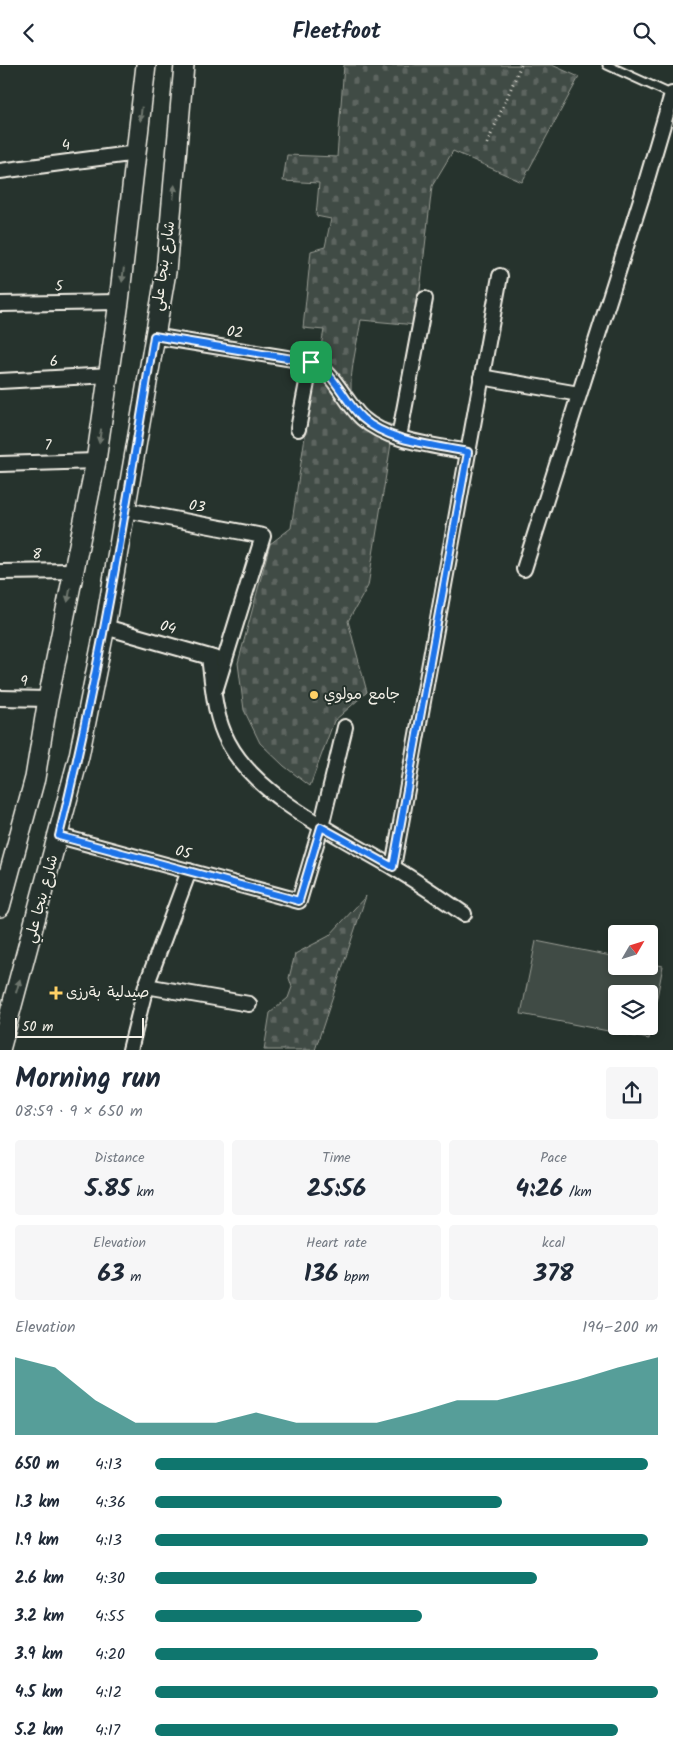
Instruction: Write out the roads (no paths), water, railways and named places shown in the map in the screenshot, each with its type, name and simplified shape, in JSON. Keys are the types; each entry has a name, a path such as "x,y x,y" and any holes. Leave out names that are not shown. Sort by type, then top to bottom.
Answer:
{"main road":[{"path":"0,907 7,860 35,778 48,699 96,461 110,375 146,65"},
{"name":"شارع بنجا علي","path":"0,1050 4,1021 59,836 79,756 105,627 166,272 184,65"}],"street":[{"path":"524,569 672,95"},
{"name":"4","path":"0,171 137,153"},
{"path":"393,867 500,276"},
{"path":"399,437 425,299"},
{"name":"5","path":"0,304 119,302"},
{"name":"02","path":"154,336 311,362"},
{"path":"298,429 311,362 321,366 351,406 364,419 379,429 399,437 468,452"},
{"name":"6","path":"0,381 110,375"},
{"path":"481,377 580,394"},
{"name":"7","path":"0,464 96,461"},
{"name":"03","path":"126,510 263,537 216,659"},
{"name":"8","path":"0,572 74,571"},
{"name":"04","path":"105,627 216,659"},
{"path":"216,659 214,693 221,729 237,755 275,794 321,827 393,867 464,913"},
{"name":"9","path":"0,698 48,699"},
{"path":"321,827 345,727"},
{"name":"05","path":"59,836 299,901 321,827"},
{"path":"130,1050 146,986 189,871"},
{"path":"146,986 249,1004"}],"lane":[{"path":"607,65 672,95"}],"place":[{"name":"جامع مولوي","path":"314,695"},
{"name":"صيدلية بةرزى","path":"56,993"}]}
